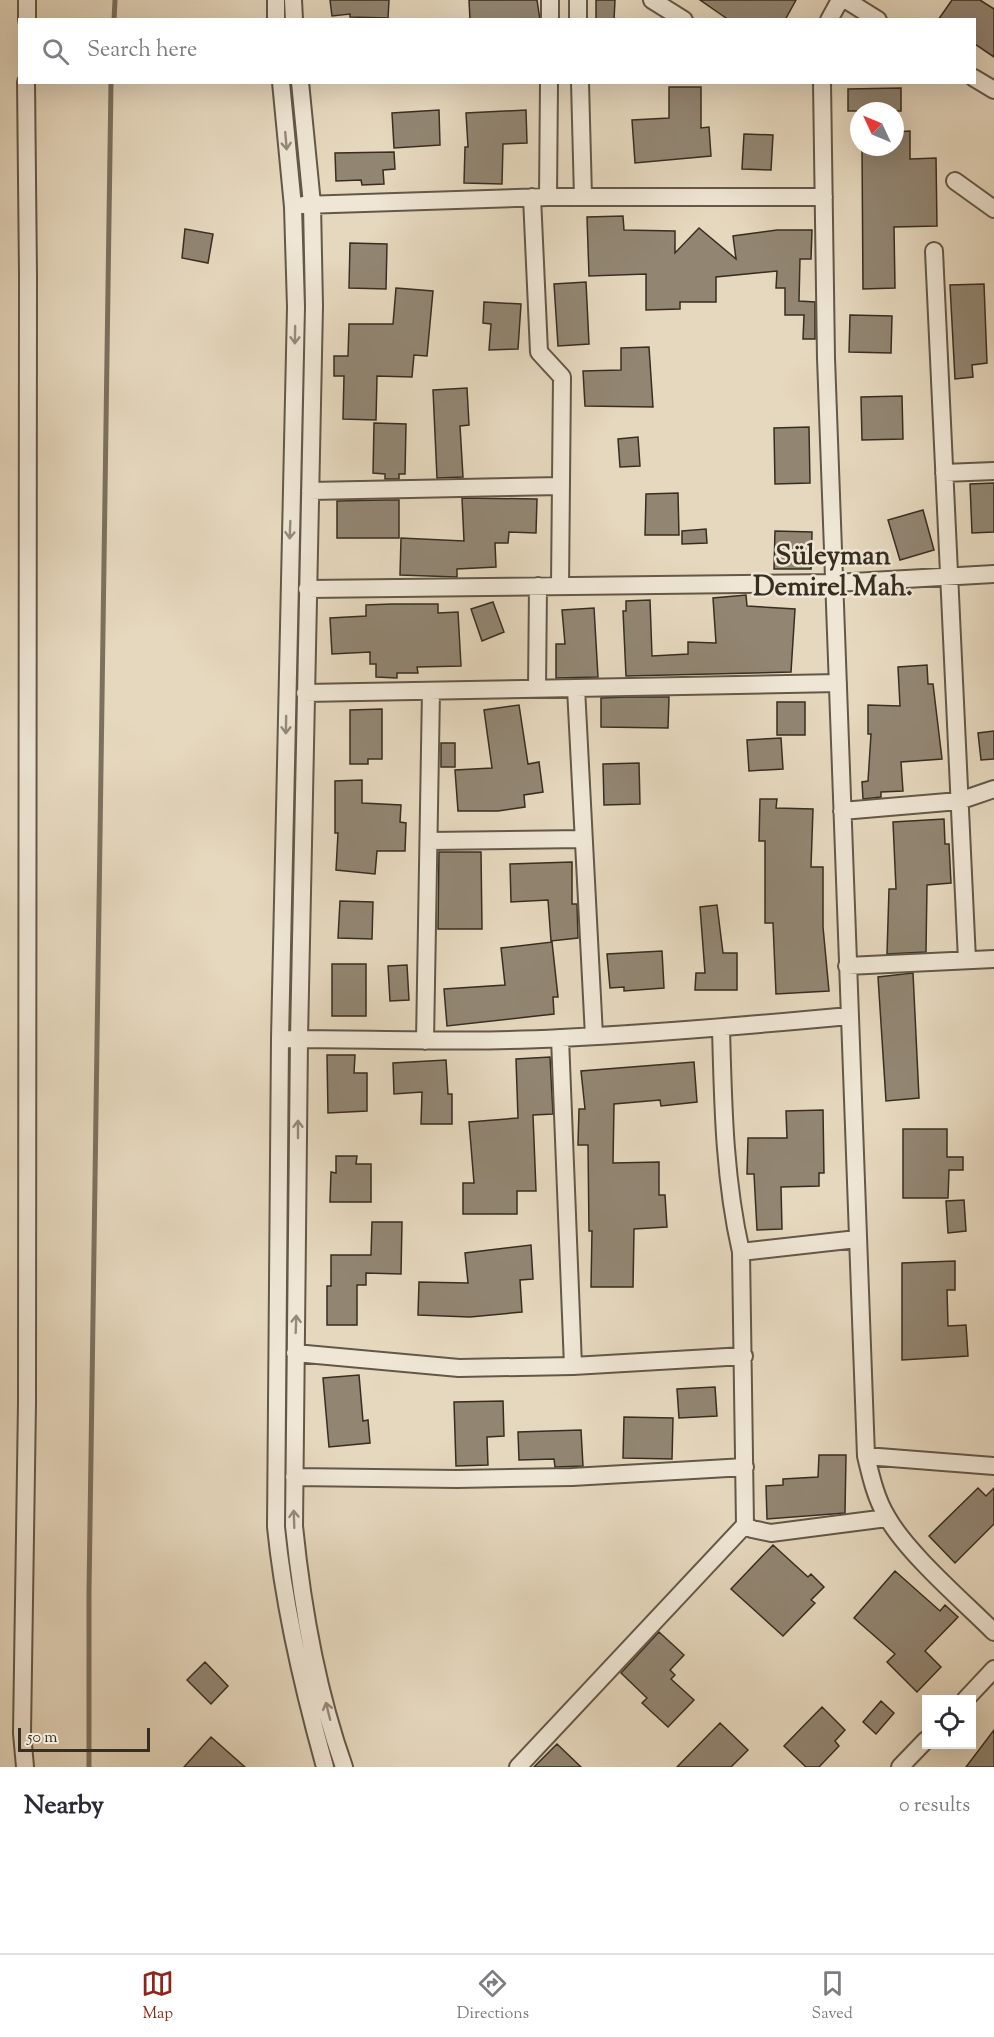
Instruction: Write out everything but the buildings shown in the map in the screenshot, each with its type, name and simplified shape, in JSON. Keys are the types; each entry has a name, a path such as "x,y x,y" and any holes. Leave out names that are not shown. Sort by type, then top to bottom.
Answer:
{"street":[{"path":"27,0 27,18"},
{"path":"276,0 276,18"},
{"path":"293,0 294,18"},
{"path":"550,0 550,18"},
{"path":"578,0 578,18"},
{"path":"652,0 681,18"},
{"path":"830,18 840,0"},
{"path":"846,0 875,18"},
{"path":"976,79 994,90"},
{"path":"25,1767 22,1733 27,1356 28,263 26,84"},
{"path":"281,84 293,207 296,307 280,1040 276,1527 281,1576 302,1680 325,1767"},
{"path":"300,84 312,204 314,306 298,1039 294,1477 299,1575 320,1678 344,1767"},
{"path":"549,84 540,197 539,351 562,377 560,586"},
{"path":"580,84 583,196"},
{"path":"822,84 826,358 836,583 847,966 866,1456 873,1486 887,1518 936,1575 994,1632"},
{"path":"955,181 994,209"},
{"path":"293,207 312,204 583,196 824,197"},
{"path":"934,252 967,960"},
{"path":"944,473 994,471"},
{"path":"309,491 561,486"},
{"path":"307,589 836,583 994,574"},
{"path":"537,689 538,586"},
{"path":"305,693 838,683"},
{"path":"576,688 594,1036"},
{"path":"425,1041 431,691"},
{"path":"842,811 959,801 994,789"},
{"path":"429,841 582,838"},
{"path":"847,966 994,959"},
{"path":"280,1040 425,1041 560,1038 721,1028 849,1016"},
{"path":"518,1767 745,1525 741,1252 728,1182 721,1028"},
{"path":"560,1038 573,1366"},
{"path":"741,1252 857,1239"},
{"path":"295,1353 459,1368 573,1366 744,1356"},
{"path":"866,1456 994,1466"},
{"path":"294,1477 457,1479 572,1477 744,1467"},
{"path":"745,1525 771,1533 887,1518"},
{"path":"970,1695 994,1669"},
{"path":"900,1767 922,1745"}],"waterway":[{"path":"114,18 115,0"},
{"path":"89,1767 89,1592 111,84"}],"district":[{"name":"Süleyman Demirel Mah.","path":"833,572"}]}
